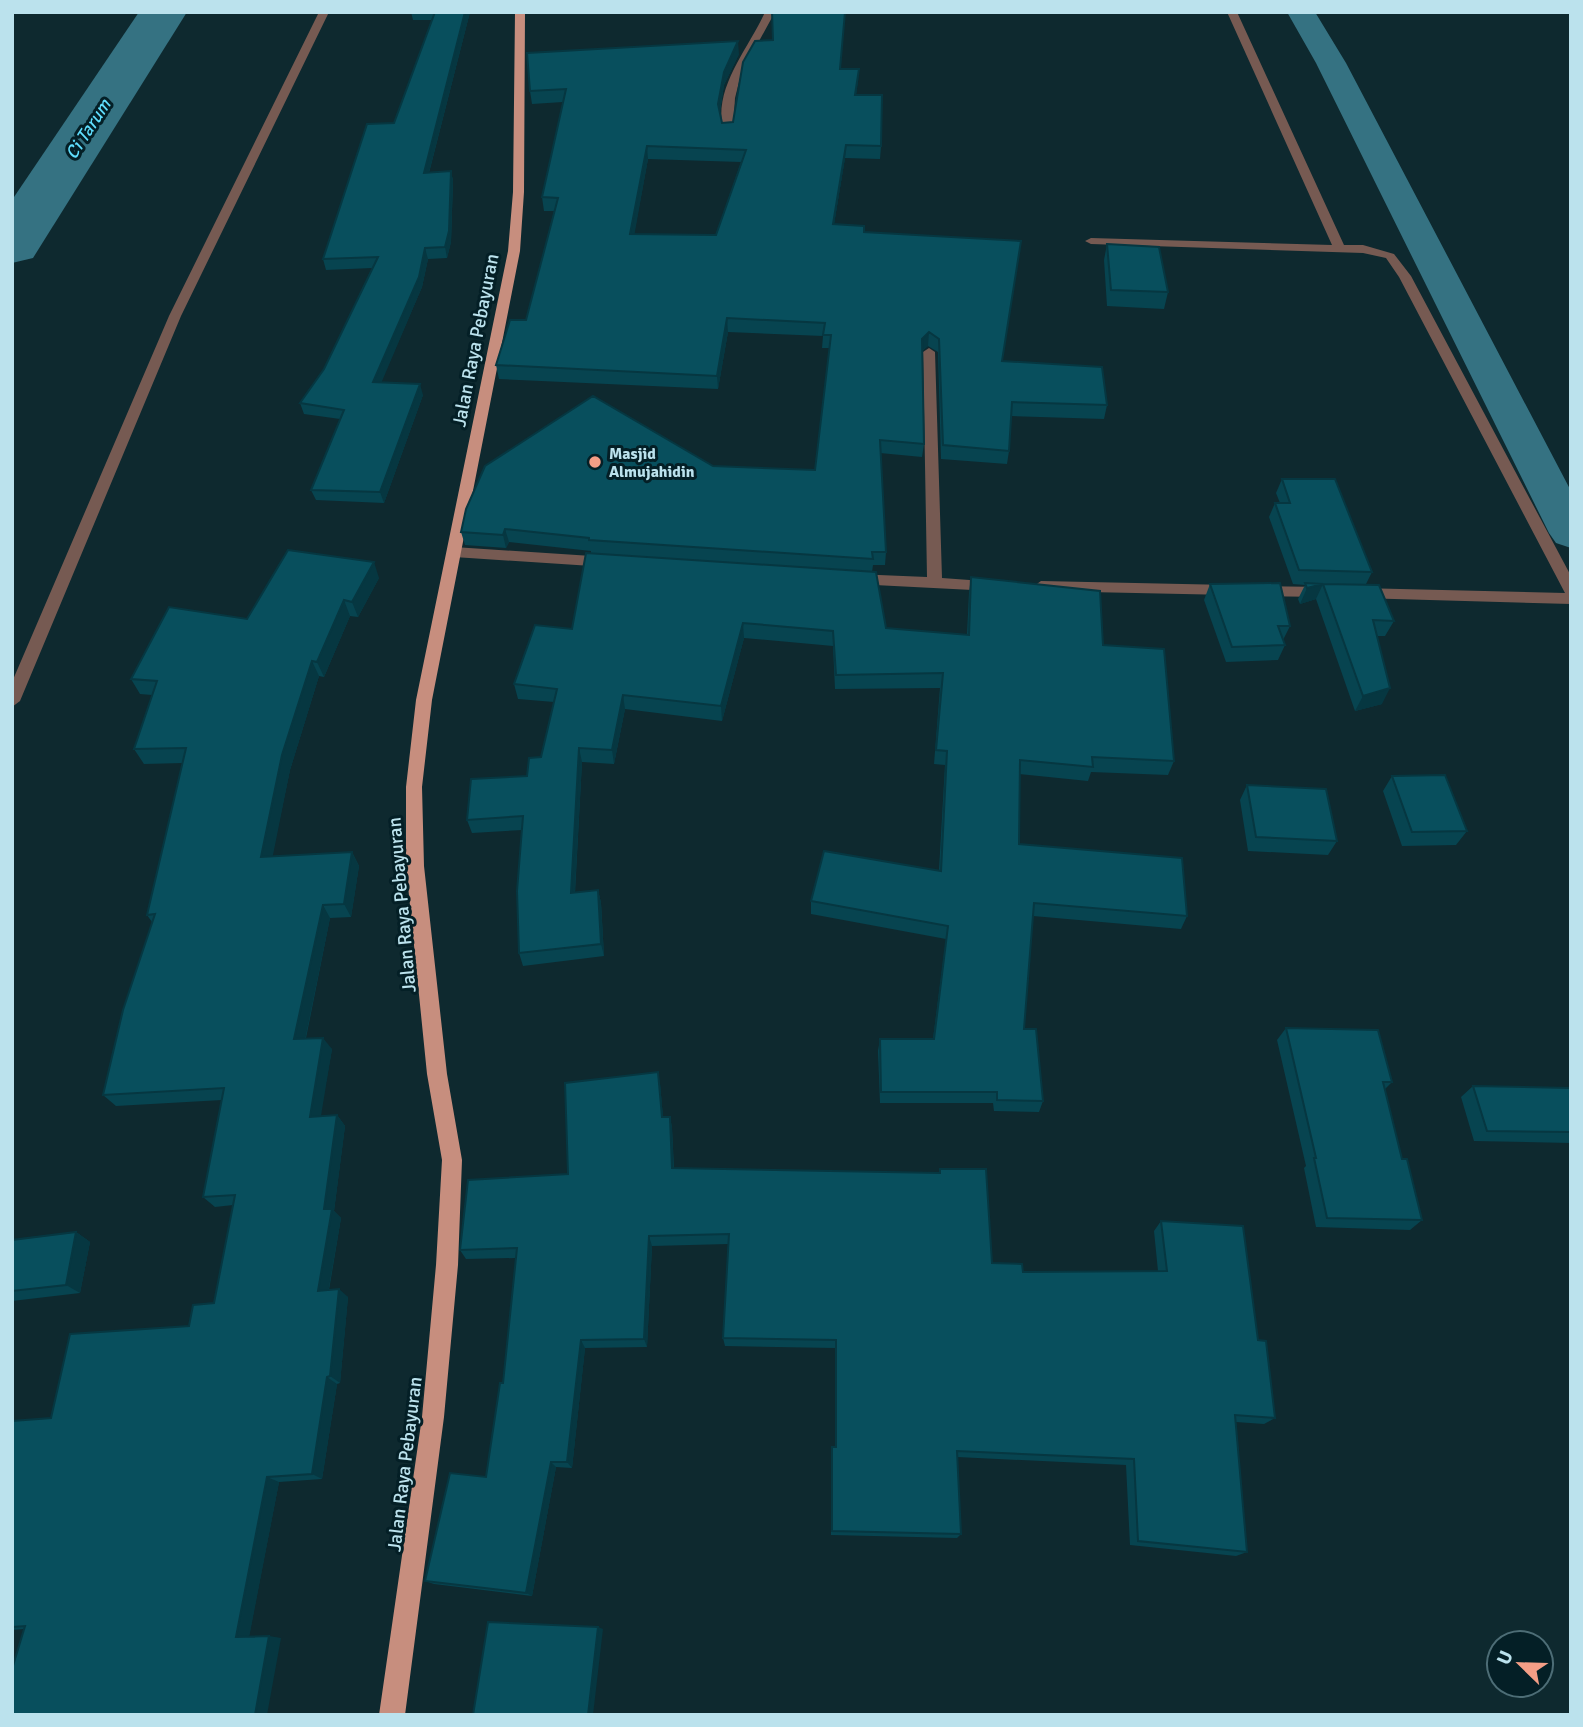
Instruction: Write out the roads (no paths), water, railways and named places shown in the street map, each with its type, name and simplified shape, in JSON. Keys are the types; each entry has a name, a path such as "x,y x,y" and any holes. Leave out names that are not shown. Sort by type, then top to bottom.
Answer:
{"main road":[{"name":"Jalan Raya Pebayuran","path":"392,1715 433,1417 447,1265 452,1160 437,1074 416,880 414,787 424,700 514,251 521,200 518,119 520,12"}],"street":[{"path":"12,701 175,316 324,12"},
{"path":"728,132 730,97 738,67 763,30 770,12"},
{"path":"1232,12 1340,250"},
{"path":"1091,241 1363,249 1390,256 1405,276 1571,591"},
{"path":"929,352 935,584"},
{"path":"454,552 619,563"},
{"path":"839,578 935,584 1571,599"}],"waterway":[{"name":"Ci Tarum","path":"12,245 163,12"},
{"path":"1301,12 1331,63 1571,533"}],"place":[{"name":"Masjid Almujahidin","path":"595,462"}]}
